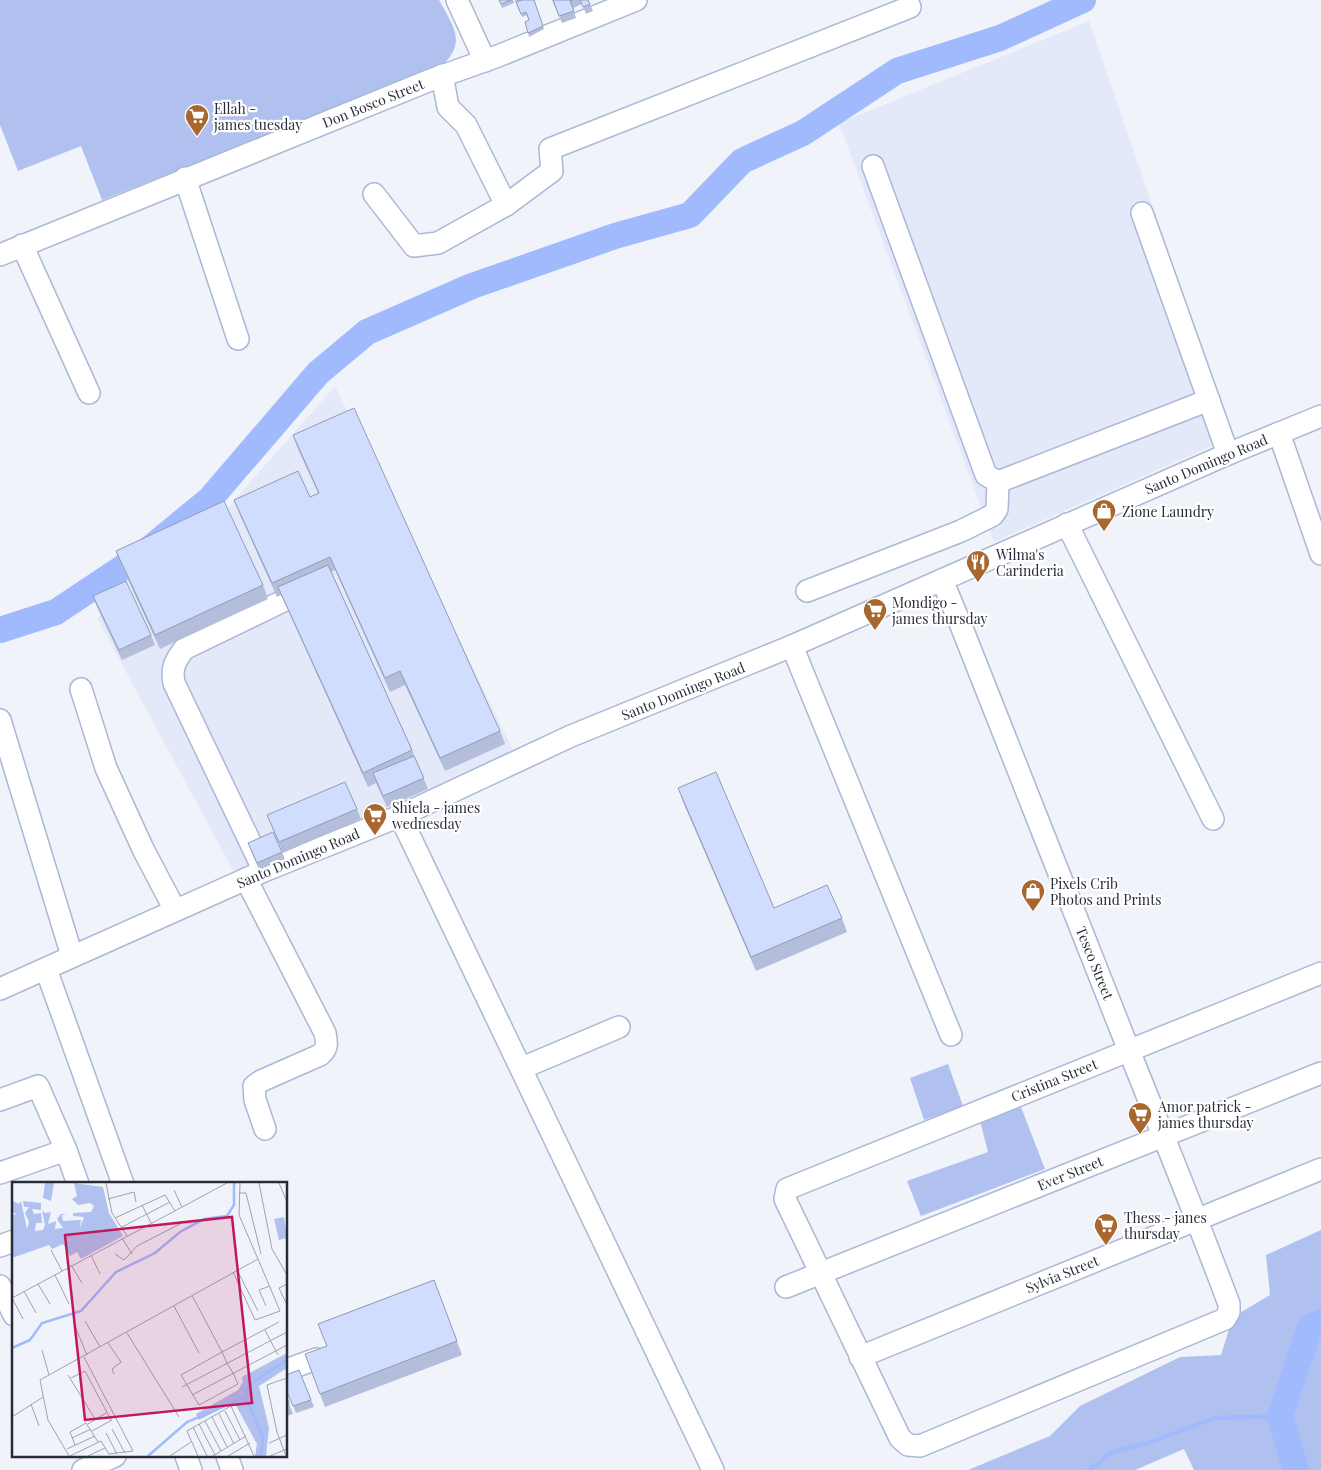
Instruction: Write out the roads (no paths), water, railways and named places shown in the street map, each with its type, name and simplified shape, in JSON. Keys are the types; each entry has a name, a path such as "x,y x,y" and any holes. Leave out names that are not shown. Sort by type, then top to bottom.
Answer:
{"street":[{"path":"456,0 485,61"},
{"name":"Don Bosco Street","path":"0,255 185,178 636,0"},
{"path":"374,194 414,246 438,243 506,205 552,171 550,149 910,7"},
{"path":"442,75 448,107 466,125 506,205"},
{"path":"873,166 986,475 998,482"},
{"path":"185,178 238,339"},
{"path":"1142,213 1228,454"},
{"path":"22,245 89,394"},
{"path":"998,482 1209,400"},
{"name":"Santo Domingo Road","path":"0,989 255,875 400,816 572,736 792,646 1228,454 1280,433 1320,422"},
{"path":"1280,433 1321,554"},
{"path":"807,591 962,531 993,515 997,509 998,482"},
{"path":"1067,524 1213,819"},
{"name":"Tesco Street","path":"860,1357 900,1438 908,1446 920,1446 1225,1319 1229,1312 1229,1304 1197,1218 942,580"},
{"path":"266,1129 255,1100 254,1086 261,1081 320,1056 326,1050 325,1033 255,875 174,683 172,671 175,660 184,649 283,601"},
{"path":"792,646 951,1035"},
{"path":"81,689 106,768 143,848 175,910"},
{"path":"0,720 72,956"},
{"path":"400,816 713,1470"},
{"path":"46,969 123,1182"},
{"name":"Cristina Street","path":"819,1274 785,1199 787,1189 1129,1049 1321,973"},
{"path":"522,1068 619,1027"},
{"name":"Ever Street","path":"786,1287 1321,1073"},
{"path":"0,1100 38,1086 66,1150 77,1182"},
{"path":"0,1173 66,1150"},
{"name":"Sylvia Street","path":"860,1357 1321,1169"},
{"path":"0,1246 12,1242"},
{"path":"819,1274 860,1357"},
{"path":"0,1286 12,1311"},
{"path":"288,1369 316,1359"},
{"path":"79,1458 83,1470 110,1458"},
{"path":"187,1458 192,1470"},
{"path":"228,1458 232,1470"}],"waterway":[{"path":"0,630 56,612 143,554 210,499 318,373 367,332 472,286 615,236 690,215 742,161 803,133 897,71 1000,38 1083,0"},
{"path":"1296,1470 1280,1416 1310,1327 1321,1322"},
{"path":"1089,1470 1113,1452 1151,1442 1215,1418 1280,1416"}],"place":[{"name":"Ellah - james tuesday","path":"197,137"},
{"name":"Zione Laundry","path":"1104,532"},
{"name":"Wilma's Carinderia","path":"978,583"},
{"name":"Mondigo - james thursday","path":"875,631"},
{"name":"Shiela - james wednesday","path":"375,836"},
{"name":"Pixels Crib Photos and Prints","path":"1033,912"},
{"name":"Amor patrick - james thursday","path":"1140,1135"},
{"name":"Thess - janes thursday","path":"1106,1246"}]}
